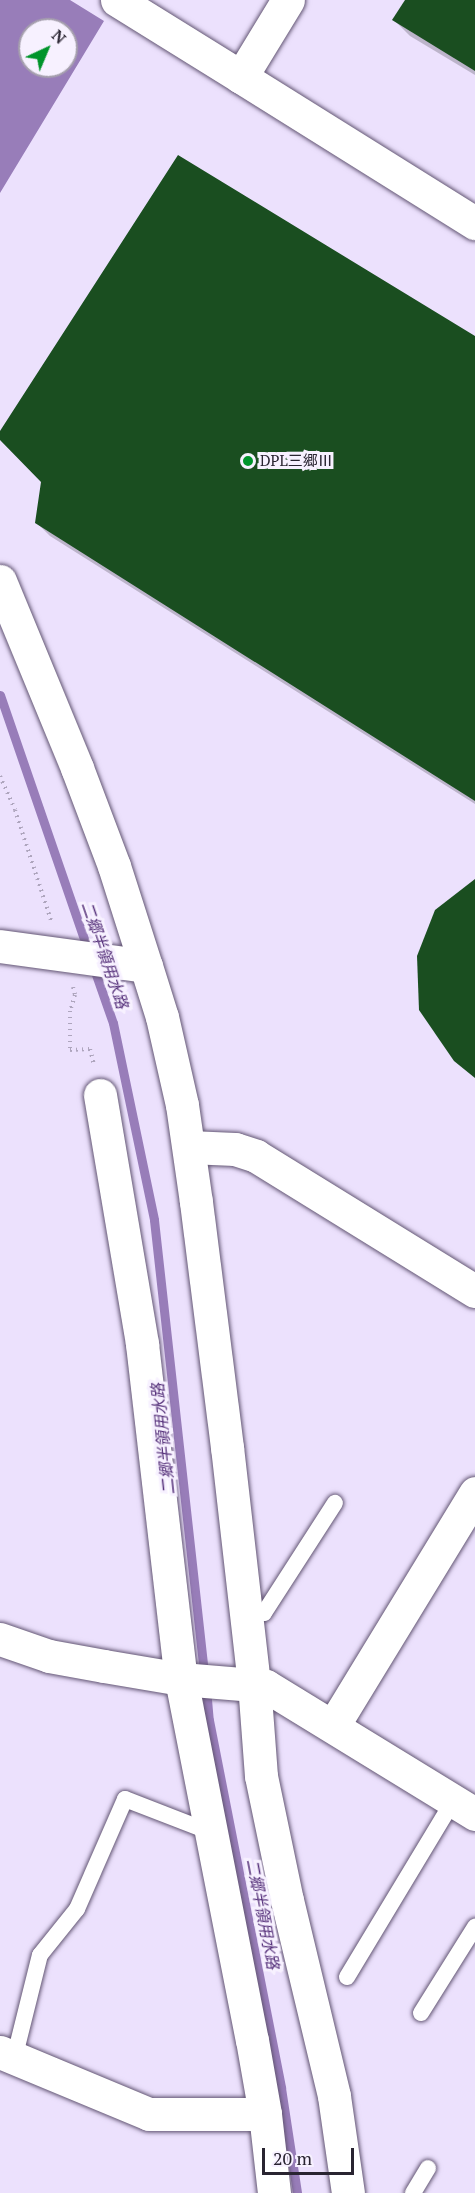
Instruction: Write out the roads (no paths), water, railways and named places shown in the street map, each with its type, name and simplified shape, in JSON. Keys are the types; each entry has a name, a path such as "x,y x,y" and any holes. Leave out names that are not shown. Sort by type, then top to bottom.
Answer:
{"street":[{"path":"117,0 475,223"},
{"path":"241,77 288,0"},
{"path":"0,581 77,768 114,866 162,1017 189,1146 254,1683 261,1776 287,1900 334,2096 348,2193"},
{"path":"0,946 146,966"},
{"path":"100,1095 142,1344 181,1679 265,2114 274,2193"},
{"path":"189,1146 235,1149 256,1156 475,1291"},
{"path":"333,1726 475,1493"},
{"path":"0,1639 49,1656 181,1679 254,1683 266,1686 464,1807"},
{"path":"7,2056 149,2114 265,2114"}],"lane":[{"path":"246,1615 264,1613 335,1503"},
{"path":"7,2056 40,1955 76,1909 125,1799 210,1832"},
{"path":"347,1977 464,1807"},
{"path":"421,2013 475,1927"},
{"path":"413,2193 428,2168"}],"waterway":[{"name":"二郷半領用水路","path":"0,695 88,950"},
{"name":"二郷半領用水路","path":"93,966 113,1023 154,1220 204,1674"},
{"name":"二郷半領用水路","path":"206,1688 209,1720 281,2088 297,2193"}],"place":[{"name":"DPL三郷Ⅲ","path":"248,461"}]}
